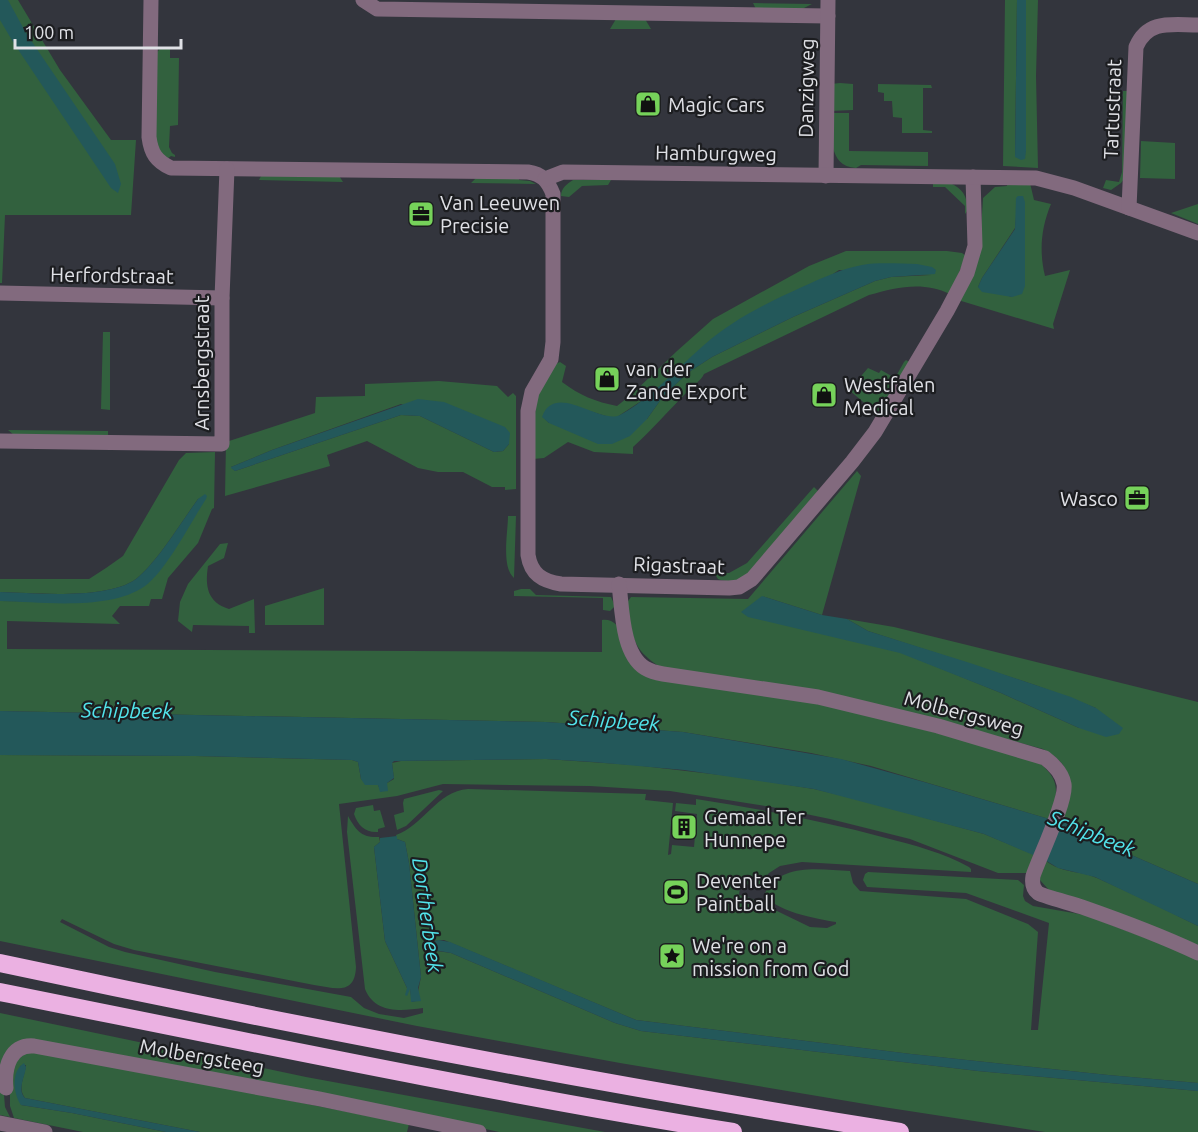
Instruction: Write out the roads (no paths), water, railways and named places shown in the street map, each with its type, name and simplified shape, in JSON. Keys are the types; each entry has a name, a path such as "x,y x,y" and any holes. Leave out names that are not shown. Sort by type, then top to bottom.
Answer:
{"highway":[{"path":"0,963 424,1049 900,1132"},
{"path":"0,992 385,1070 733,1132"}],"street":[{"name":"Hamburgweg","path":"151,0 149,123 151,148 155,158 161,164 171,168 528,172 545,179 563,172 1048,180 1198,233"},
{"path":"363,0 377,9 510,5 667,6 828,16"},
{"name":"Danzigweg","path":"826,176 828,0"},
{"name":"Tartustraat","path":"1129,208 1136,47 1145,32 1154,27 1198,25"},
{"name":"Arnsbergstraat","path":"0,441 222,444 222,298 226,169"},
{"name":"Rigastraat","path":"545,179 553,194 553,342 551,359 532,392 528,411 528,555 530,567 533,572 547,581 561,584 729,588 746,584 764,566 867,444 947,311 974,256 974,177"},
{"name":"Herfordstraat","path":"0,293 222,298"},
{"name":"Molbergsweg","path":"619,584 627,642 632,653 645,669 663,674 818,697 938,726 1035,753 1052,764 1064,781 1062,798 1055,820 1032,881 1039,894 1143,928 1198,953"},
{"name":"Molbergsteeg","path":"6,1088 7,1064 11,1056 21,1047 34,1046 320,1099 415,1126 479,1132"},
{"path":"7,1124 45,1132"}],"place":[{"name":"Magic Cars","path":"648,104"},
{"name":"Van Leeuwen Precisie","path":"421,214"},
{"name":"van der Zande Export","path":"607,379"},
{"name":"Westfalen Medical","path":"824,395"},
{"name":"Wasco","path":"1137,498"},
{"name":"Gemaal Ter Hunnepe","path":"684,827"},
{"name":"Deventer Paintball","path":"676,892"},
{"name":"We're on a mission from God","path":"672,956"}],"water label":[{"name":"Schipbeek","path":"127,710"},
{"name":"Schipbeek","path":"614,720"},
{"name":"Schipbeek","path":"1092,833"},
{"name":"Dortherbeek","path":"428,915"}]}
